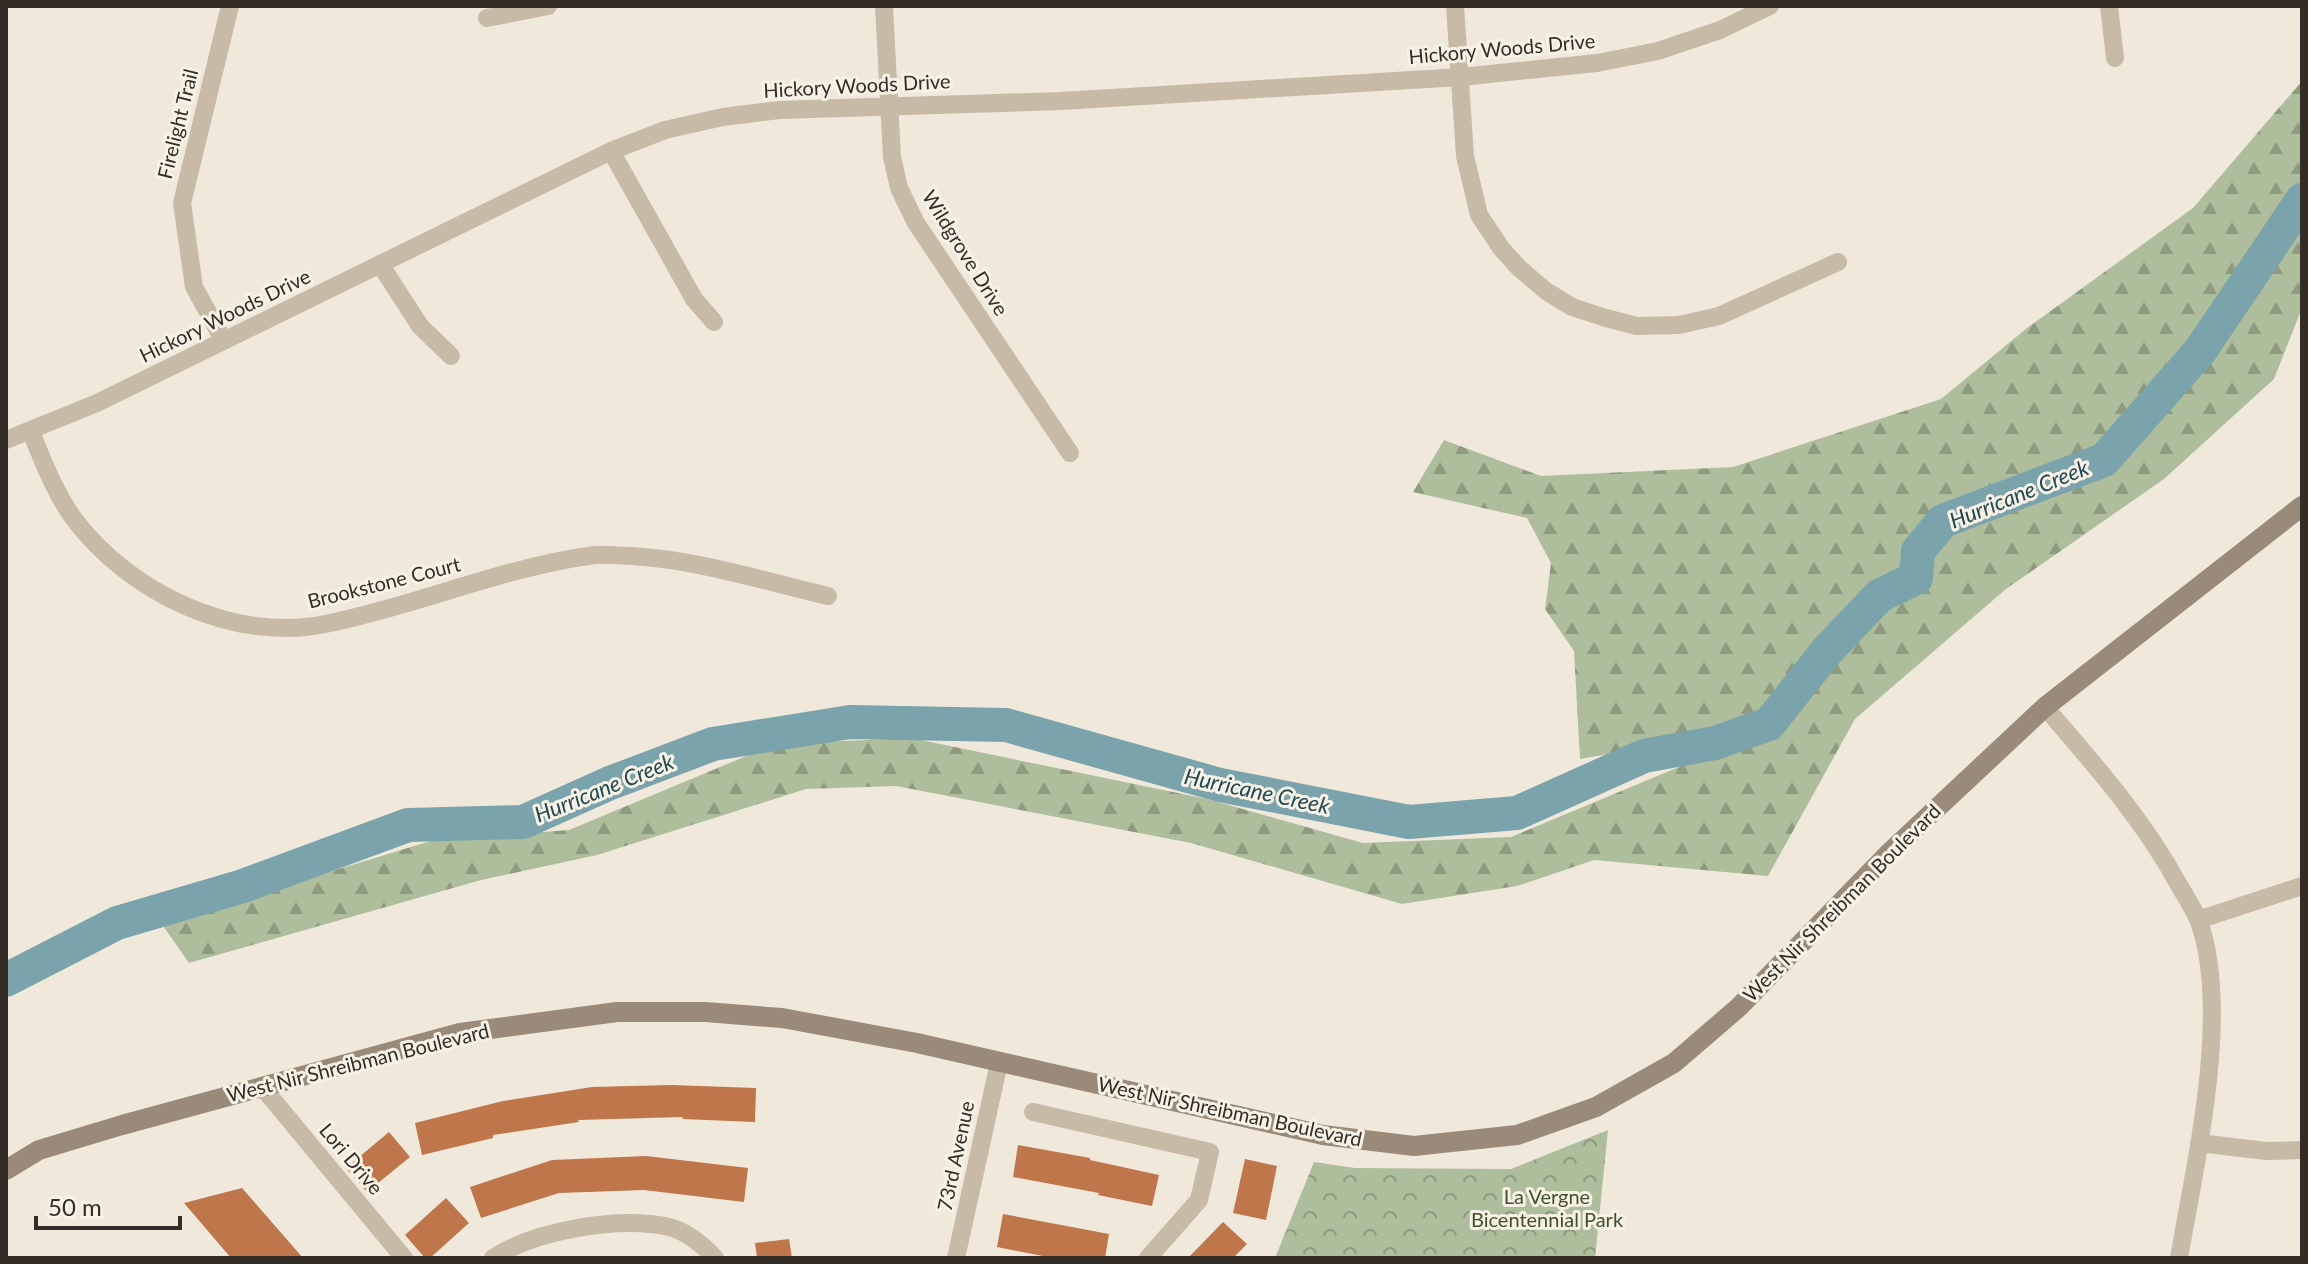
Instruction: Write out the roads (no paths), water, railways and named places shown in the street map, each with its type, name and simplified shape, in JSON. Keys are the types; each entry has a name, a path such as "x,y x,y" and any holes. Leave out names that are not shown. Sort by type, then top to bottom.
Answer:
{"main road":[{"name":"West Nir Shreibman Boulevard","path":"6,1170 39,1150 460,1033 617,1012 705,1012 782,1018 917,1043 1323,1135 1414,1146 1517,1135 1596,1107 1674,1063 1739,1007 1890,852 2045,707 2302,506"}],"street":[{"name":"Firelight Trail","path":"224,341 194,287 182,203 230,6"},
{"path":"487,18 548,6"},
{"name":"Wildgrove Drive","path":"884,6 892,157 899,188 916,223 1070,453"},
{"path":"1455,6 1465,156 1479,215 1501,248 1546,291 1572,307 1637,326 1679,325 1733,311 1838,262"},
{"name":"Hickory Woods Drive","path":"6,440 97,403 611,151 665,130 723,117 779,110 1061,101 1461,77 1597,63 1658,51 1720,30 1770,6"},
{"path":"2109,6 2115,58"},
{"path":"611,151 694,299 714,322"},
{"path":"380,264 420,326 451,356"},
{"name":"Brookstone Court","path":"31,432 49,474 73,517 99,547 138,581 196,610 236,621 278,628 322,625 540,565 599,555 664,558 828,596"},
{"path":"2045,707 2159,847 2198,920 2208,968 2212,1020 2199,1143 2179,1258"},
{"path":"2198,920 2302,886"},
{"name":"73rd Avenue","path":"956,1258 999,1063"},
{"name":"Lori Drive","path":"263,1088 404,1258"},
{"path":"1033,1112 1210,1152 1199,1200 1148,1258"},
{"path":"2199,1143 2266,1151 2302,1150"},
{"path":"493,1258 535,1239 559,1233 598,1226 639,1225 669,1227 688,1234 715,1258"}],"waterway":[{"name":"Hurricane Creek","path":"6,980 117,923 243,886 408,825 523,822 610,783 713,744 850,722 1006,725 1220,785 1409,822 1517,813 1644,756 1715,743 1769,724 1826,652 1879,596 1916,578 1918,551 1943,521 2104,460 2200,351 2302,200"}],"park label":[{"name":"La Vergne Bicentennial Park","path":"1547,1208"}]}
